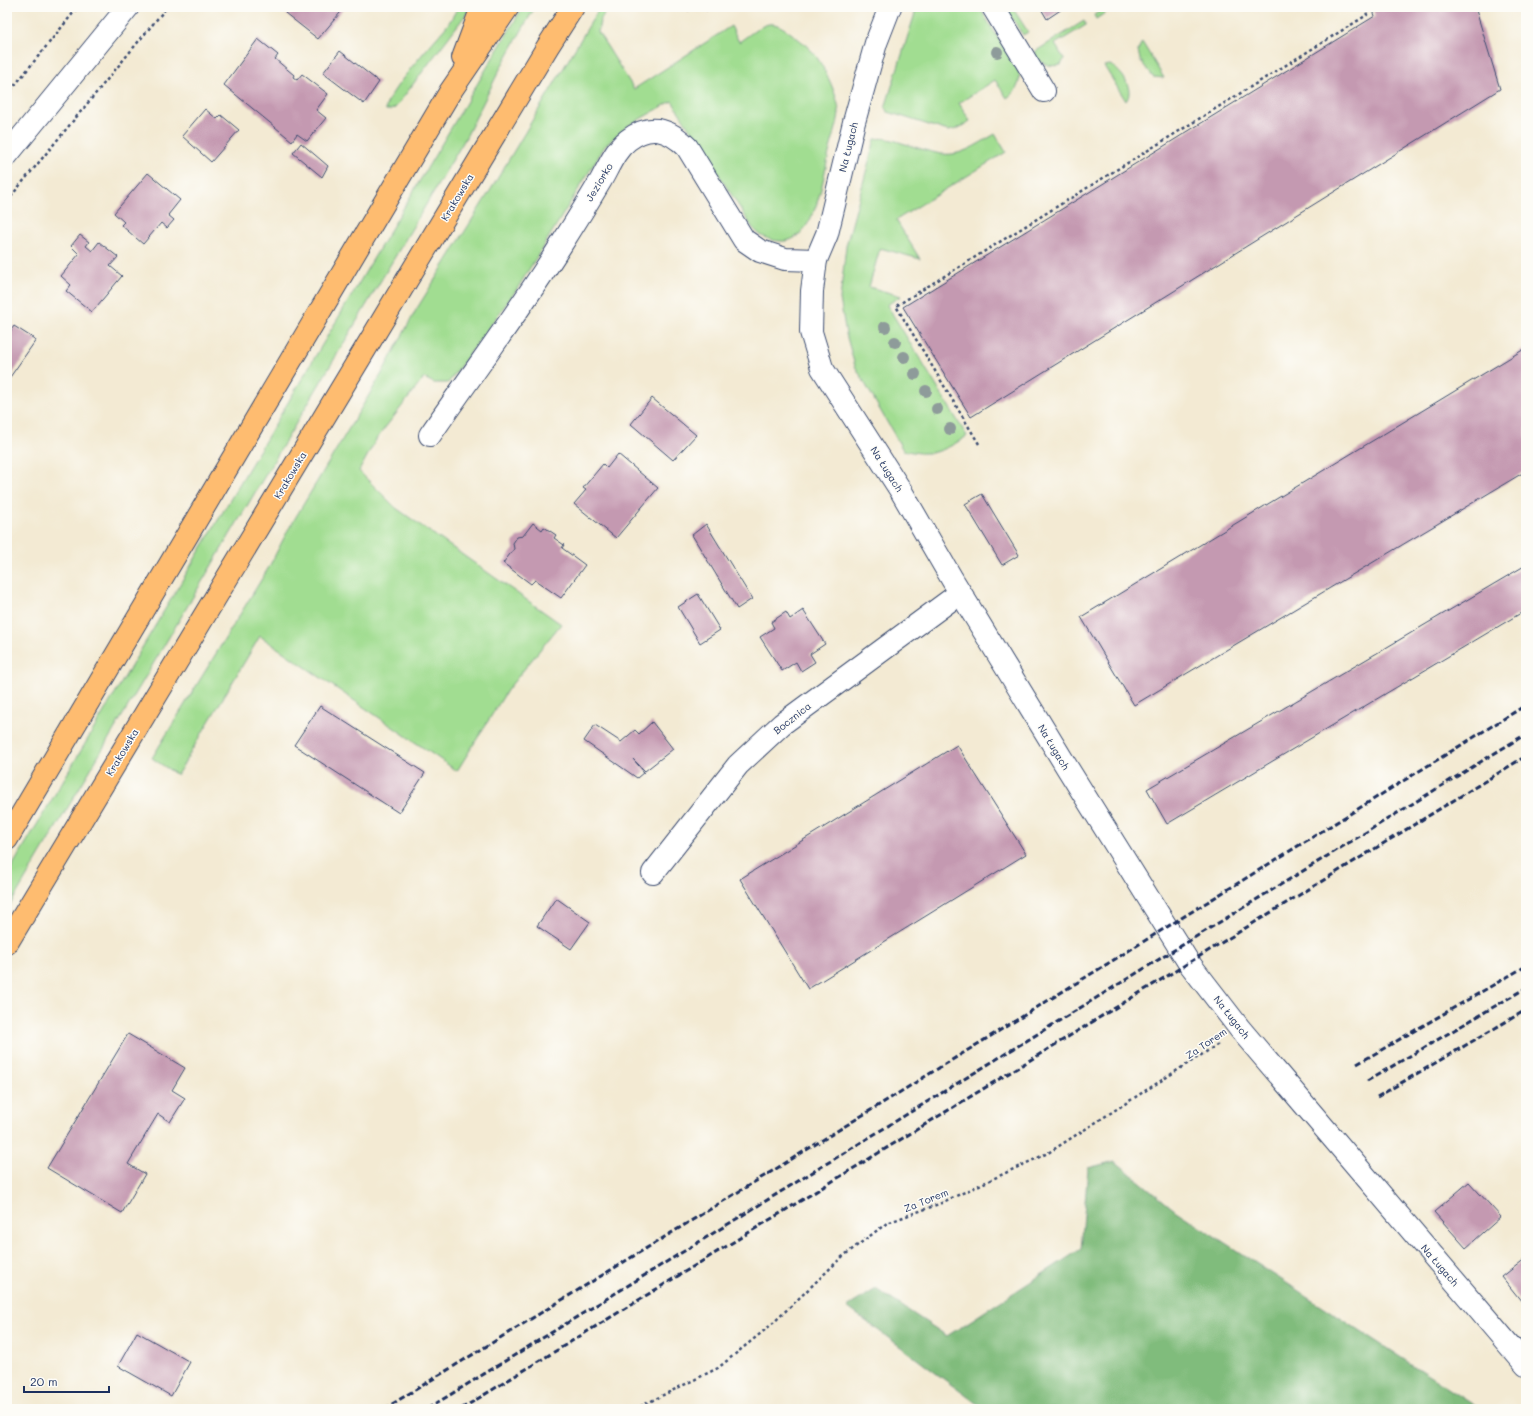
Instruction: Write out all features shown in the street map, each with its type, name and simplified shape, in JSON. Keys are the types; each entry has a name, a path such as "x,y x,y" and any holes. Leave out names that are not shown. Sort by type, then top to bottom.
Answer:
{"main road":[{"path":"450,92 482,7"},
{"path":"7,838 450,92 508,7"},
{"name":"Krakowska","path":"7,943 548,46 573,7"}],"street":[{"path":"7,155 128,7"},
{"name":"Na Ługach","path":"876,43 878,7"},
{"name":"Na Ługach","path":"890,7 876,43 850,138 827,234 816,260 812,290 811,332 822,368 901,491 960,593 1179,948 1240,1029 1526,1365"},
{"path":"993,7 1044,91"},
{"name":"Jeziorko","path":"430,434 526,301 618,150 629,140 642,133 654,130 665,130 677,136 687,147 744,240 760,251 785,259 816,260"},
{"name":"Bocznica","path":"653,873 738,765 782,724 960,593"}],"path":[{"path":"7,95 78,7"},
{"path":"7,201 167,7"},
{"path":"979,444 896,306 1367,15 1365,7"},
{"name":"Za Torem","path":"635,1409 718,1368 772,1325 842,1257 887,1223 939,1204 1048,1153 1199,1058 1240,1029"}],"green space":[{"path":"458,7 470,7 395,108 386,110 392,94 400,82 447,26"},
{"path":"523,7 535,7 502,65 465,139 7,910 7,875"},
{"path":"600,7 608,7 600,21 598,32 634,89 731,26 739,42 757,29 764,25 770,24 783,28 809,48 816,56 827,75 837,99 839,112 820,193 809,221 802,232 792,239 780,241 768,239 758,233 752,227 672,101 626,127 605,146 517,289 448,383 434,383 424,378 377,438 359,471 396,508 561,624 508,689 457,771 260,636 177,775 152,758 269,567 288,530 381,375 416,310 493,186"},
{"path":"917,7 979,7 1019,72 1018,84 1013,93 1007,98 995,80 959,103 970,121 957,129 948,131 888,112 885,108"},
{"path":"1005,7 1012,7 1028,32 1023,35"},
{"path":"1107,7 1114,7 1096,19 1094,15"},
{"path":"1084,21 1086,25 1055,44 1064,59 1061,65 1054,66 1046,64 1037,58 1035,55 1036,51"},
{"path":"1142,42 1164,78 1153,77 1140,60 1138,50"},
{"path":"1110,65 1123,76 1126,81 1129,92 1126,101 1104,66"},
{"path":"995,134 1006,152 896,220 920,259 880,248 869,287 901,296 887,305 967,436 951,446 936,452 921,453 903,450 855,366 846,334 840,299 846,246 875,139 889,139 931,152 950,154 959,153 969,149"},
{"path":"1115,1161 1176,1211 1480,1409 984,1409 847,1307 876,1289 947,1336 1081,1249 1088,1168"}],"building":[{"path":"290,7 345,7 318,39 285,13"},
{"path":"686,7 695,7 688,11"},
{"path":"703,7 713,7 706,11"},
{"path":"1040,7 1065,7 1047,19"},
{"path":"1372,7 1475,7 1500,89 971,417 903,307 1375,16"},
{"path":"258,39 278,55 275,59 294,75 293,77 297,80 302,74 328,94 316,110 326,118 307,141 297,134 292,141 224,85"},
{"path":"340,51 379,82 364,104 323,73"},
{"path":"205,109 217,119 221,115 239,130 211,162 182,136"},
{"path":"301,143 328,166 322,177 293,153"},
{"path":"148,173 180,200 168,215 174,220 167,228 161,223 143,244 121,225 124,222 114,213"},
{"path":"80,235 89,242 86,246 92,251 99,242 118,257 110,266 122,276 92,312 66,291 71,285 61,276 79,254 71,246"},
{"path":"14,326 36,340 8,380 7,332 9,333"},
{"path":"1526,348 1526,471 1134,705 1081,617"},
{"path":"652,398 696,435 673,460 631,424"},
{"path":"618,454 658,488 616,538 574,504 586,490 583,488 603,464 607,468"},
{"path":"982,494 1019,555 1002,565 965,504"},
{"path":"533,523 542,530 544,527 556,535 554,538 564,545 562,548 585,565 561,598 535,580 531,584 503,563 514,549 513,543 517,537 523,536"},
{"path":"706,524 752,599 737,609 692,535"},
{"path":"1526,565 1526,610 1167,824 1147,789"},
{"path":"698,594 720,630 700,643 678,607"},
{"path":"803,610 825,644 810,654 815,662 801,671 796,662 782,671 760,637 774,628 771,622 786,612 790,619"},
{"path":"320,706 425,773 399,813 294,745"},
{"path":"652,722 673,749 645,771 633,759 644,772 637,778 584,741 595,725 621,742 635,730 639,734"},
{"path":"957,745 1026,854 808,989 740,879"},
{"path":"556,898 590,922 571,949 537,926"},
{"path":"128,1034 185,1068 172,1090 185,1098 170,1122 158,1114 128,1164 145,1174 122,1213 47,1168"},
{"path":"1469,1182 1501,1217 1466,1248 1434,1212"},
{"path":"1526,1258 1526,1307 1502,1277"},
{"path":"137,1332 190,1362 171,1396 118,1366"}],"railway":[{"path":"384,1409 774,1170 1526,705"},
{"path":"427,1409 1526,734"},
{"path":"461,1409 1526,756"},
{"path":"1357,1064 1526,966"},
{"path":"1367,1081 1526,988"},
{"path":"1377,1097 1526,1010"}]}
